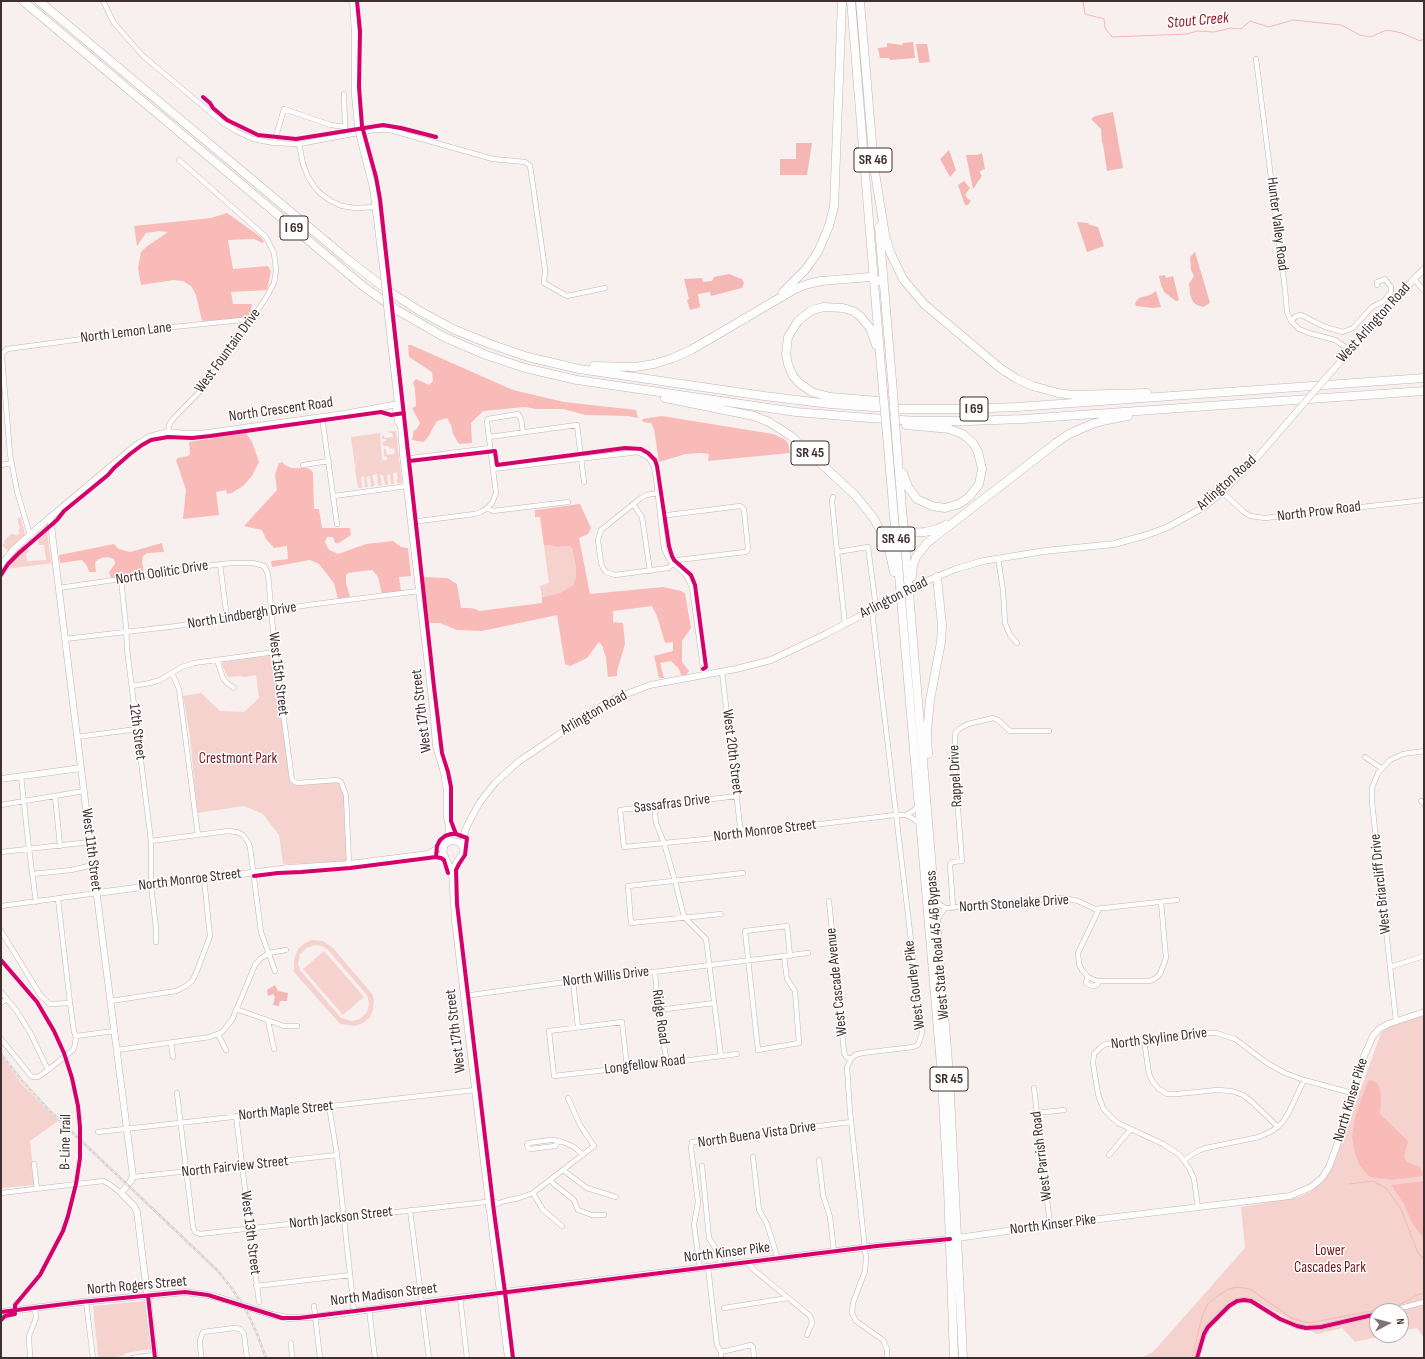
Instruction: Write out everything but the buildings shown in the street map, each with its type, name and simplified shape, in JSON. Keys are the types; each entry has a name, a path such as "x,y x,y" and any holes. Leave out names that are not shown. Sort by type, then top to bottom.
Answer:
{"highway":[{"name":"I 69","path":"23,1 353,279 397,310 444,337 499,360 558,376 604,384 836,416 902,420 983,420 1029,418 1424,391"},
{"name":"I 69","path":"39,1 347,259 388,290 418,310 453,329 528,357 586,370 790,400 857,406 943,409 1004,408 1424,378"},
{"path":"760,310 788,288 805,270 818,252 829,226 835,196 842,1"},
{"name":"SR 46","path":"851,1 904,643"},
{"name":"SR 46","path":"860,1 884,288"},
{"path":"873,160 888,246 903,280 924,304 1005,372 1033,386 1067,394 1160,392 1212,393"},
{"path":"528,357 551,358 585,365 611,367 635,367 654,364 679,356 795,289 808,284 874,278 884,288"},
{"name":"SR 45","path":"884,288 904,532"},
{"path":"883,388 874,336 868,325 856,314 843,308 824,306 807,313 794,325 787,343 786,359 793,376 808,390 817,394 830,396 943,409"},
{"name":"SR 45","path":"604,384 635,392 754,416 777,426 797,441 862,502 881,530 888,546 892,563 904,643"},
{"path":"911,612 912,572 918,554 927,543 970,508 1056,443 1080,429 1107,420 1203,406"},
{"path":"836,416 880,423 950,429 959,432 973,443 980,457 982,474 977,487 966,500 952,507 937,508 922,502 914,495 906,482 896,439"},
{"path":"894,516 901,530 904,532 913,533 937,529 970,508"},
{"name":"West State Road 45 46 Bypass","path":"904,532 937,920 952,1122 954,1358"},
{"path":"924,770 928,759 927,732 930,700 941,642 942,625 937,577"},
{"name":"West State Road 45 46 Bypass","path":"904,643 937,1018 963,1358"},
{"path":"922,852 928,855 932,862"},
{"path":"937,1018 945,1029"}],"street":[{"path":"103,1 114,23 140,53 153,65 227,126 253,139 274,143 299,144 374,130 390,130 493,159 526,162 530,166 531,172 545,269 544,283 568,296 605,288"},
{"name":"West 17th Street","path":"352,1 355,35 355,96 358,128 371,177 376,207 398,404 396,409 400,426 404,458 433,708 436,746 447,791 447,817 449,828 446,843"},
{"name":"Hunter Valley Road","path":"1256,59 1287,312 1291,321"},
{"path":"344,94 345,127 348,135"},
{"path":"274,143 284,109 332,125 345,127"},
{"path":"299,144 303,164 308,176 321,194 342,206 354,208 376,207"},
{"name":"West Fountain Drive","path":"168,432 170,425 176,416 206,385 252,319 274,283 276,267 271,246 263,233 178,160"},
{"name":"West Arlington Road","path":"1325,378 1424,269"},
{"path":"1350,350 1334,340 1299,329 1291,321 1296,316 1301,315 1343,332 1353,328 1372,307 1384,301 1390,292 1390,287 1385,278 1377,282 1377,285"},
{"path":"1414,279 1424,291"},
{"name":"North Lemon Lane","path":"11,463 2,354 7,349 218,321 252,319"},
{"name":"Arlington Road","path":"456,841 465,831 482,799 500,777 518,762 561,732 600,706 616,698 661,682 748,667 771,660 845,624 919,584 971,565 998,558 1114,544 1168,528 1204,507 1222,492 1254,461 1325,378"},
{"name":"North Crescent Road","path":"168,432 200,434 322,417 398,404"},
{"path":"411,522 475,514 487,508 492,503 496,493 487,422 488,418 518,414 521,419 523,432"},
{"path":"322,417 337,524"},
{"path":"489,437 577,425 584,482"},
{"path":"1,565 14,549 138,444 152,436 168,432"},
{"path":"404,458 490,448"},
{"path":"493,469 638,452 649,458 652,462 658,492 664,550 666,556 685,574 692,587 704,674"},
{"path":"302,465 329,461"},
{"path":"1,465 11,463 18,496 30,535"},
{"path":"334,496 407,486"},
{"path":"658,492 646,495 601,530 598,540 601,563 606,572 615,574 668,568 678,560 747,551 748,548 744,510 740,506 660,516"},
{"name":"North Prow Road","path":"1222,492 1250,516 1265,518 1424,500"},
{"path":"833,497 832,501 836,552 845,624"},
{"path":"487,508 493,511 568,502"},
{"path":"633,504 642,518 650,570"},
{"name":"West 11th Street","path":"50,518 117,1050 126,1128 130,1182"},
{"name":"West Gourley Pike","path":"836,552 868,547 875,600 873,620 922,1033 918,1045 913,1047 862,1053 855,1055 851,1059"},
{"path":"998,558 1003,590 1005,623 1010,635 1017,643"},
{"name":"North Oolitic Drive","path":"59,588 121,580 180,569 232,562 252,563 264,566"},
{"path":"220,564 227,618"},
{"name":"West 15th Street","path":"264,566 267,571 275,652 291,775 294,782 302,783 337,780 341,782 346,795 349,864"},
{"name":"12th Street","path":"121,580 151,841 151,885 156,928 156,942"},
{"name":"North Lindbergh Drive","path":"65,640 271,612 316,604 419,591"},
{"path":"132,686 160,680 190,664 275,652"},
{"path":"217,660 223,678 234,688"},
{"name":"West 20th Street","path":"722,672 740,826 743,831"},
{"path":"172,673 179,689 198,835"},
{"name":"Rappel Drive","path":"953,908 950,863 962,861 955,772 954,738 957,731 968,724 993,718 998,720 1010,731 1049,731"},
{"path":"77,737 137,729"},
{"path":"1365,757 1381,768 1390,760 1400,755 1424,751"},
{"path":"1,779 81,768"},
{"name":"West Briarcliff Drive","path":"1381,768 1373,784 1372,798 1396,1021"},
{"path":"21,776 36,902"},
{"path":"1,805 84,791"},
{"path":"56,796 60,846"},
{"name":"Sassafras Drive","path":"624,847 620,810 737,796"},
{"path":"906,815 919,805"},
{"path":"654,806 656,823 664,843 683,913 685,918 706,939 721,1056"},
{"name":"North Monroe Street","path":"624,847 735,836 743,831 764,831 895,815 906,815"},
{"path":"906,815 920,824"},
{"name":"West 17th Street","path":"449,828 456,841"},
{"path":"151,841 231,831 243,836 250,847 261,932 275,971"},
{"name":"Arlington Road","path":"463,848 465,831"},
{"path":"456,841 461,844 463,848 463,855 458,860 452,861 445,857 443,850 446,843 456,841"},
{"path":"1,852 90,842"},
{"name":"North Monroe Street","path":"428,854 446,843"},
{"name":"North Monroe Street","path":"1,906 288,868 349,864 428,854 445,857"},
{"name":"West 17th Street","path":"445,857 452,872 454,908 464,996 488,1204 508,1358"},
{"name":"West 17th Street","path":"452,872 458,860"},
{"path":"32,874 71,870 93,865"},
{"path":"721,914 631,923 628,886 743,873"},
{"path":"110,1001 176,991 192,981 210,936 204,879"},
{"name":"North Stonelake Drive","path":"935,901 945,908 953,908 1071,898 1091,908 1099,909 1177,900"},
{"path":"1,1039 33,1077 38,1077 73,1050 76,1036 74,1032 70,1003 58,899"},
{"name":"West Cascade Avenue","path":"828,901 844,1052 846,1057 851,1059"},
{"path":"1099,909 1078,953 1079,964 1088,977 1086,982 1092,986 1097,985 1099,981 1148,981 1159,976 1166,958 1161,902"},
{"name":"North Stonelake Drive","path":"937,920 945,908"},
{"path":"784,956 787,979 795,991 799,1043 758,1050 745,931 786,926 790,956"},
{"path":"1,931 41,996 50,1004 70,1003"},
{"path":"117,1050 210,1037 225,1030 230,1024 253,968 260,959 269,953 286,950"},
{"name":"North Willis Drive","path":"464,996 573,981 808,953"},
{"path":"1390,967 1424,956"},
{"name":"Ridge Road","path":"655,972 658,1010 667,1062"},
{"path":"573,981 578,1027 622,1022 627,1067"},
{"path":"1,992 31,1034 48,1070"},
{"path":"1,1003 7,999"},
{"path":"658,1010 714,1003"},
{"path":"236,1009 284,1026 297,1026"},
{"name":"North Kinser Pike","path":"500,1292 708,1267 720,1263 778,1259 954,1239 1050,1224 1198,1208 1290,1196 1311,1187 1322,1178 1328,1167 1336,1148 1352,1093 1371,1038 1383,1026 1424,1012"},
{"path":"268,1021 274,1049"},
{"name":"Longfellow Road","path":"578,1027 549,1031 554,1076 737,1054"},
{"path":"76,1036 114,1032"},
{"name":"North Skyline Drive","path":"1131,1130 1111,1117 1103,1108 1099,1099 1093,1056 1097,1050 1106,1044 1204,1032 1222,1034 1242,1043 1276,1068 1304,1080 1352,1093"},
{"path":"218,1034 226,1050"},
{"path":"1144,1040 1149,1074 1159,1089 1167,1094 1217,1090 1232,1091 1243,1095 1252,1102 1278,1127"},
{"path":"171,1043 173,1057"},
{"path":"851,1059 846,1072 865,1248 865,1271 853,1303 852,1313 858,1323 883,1340 887,1349 887,1358"},
{"path":"1184,1160 1192,1154 1206,1148 1268,1134 1278,1127 1289,1112 1304,1080"},
{"name":"West Parrish Road","path":"1034,1088 1050,1224"},
{"name":"North Maple Street","path":"98,1132 475,1090"},
{"path":"177,1093 186,1172"},
{"path":"562,1226 543,1210 533,1193 594,1146 580,1125 568,1098"},
{"path":"329,1106 354,1311"},
{"path":"1037,1113 1064,1110"},
{"name":"West 13th Street","path":"236,1116 259,1302"},
{"name":"North Buena Vista Drive","path":"700,1268 694,1225 698,1202 691,1148 692,1142 851,1122"},
{"path":"1109,1155 1131,1130 1170,1148 1184,1160 1189,1168 1194,1179 1198,1208"},
{"path":"558,1141 555,1146 530,1149 527,1145 528,1143 551,1140 558,1141 570,1145 583,1155"},
{"name":"North Fairview Street","path":"130,1182 186,1172 336,1155"},
{"path":"753,1157 759,1210 767,1224 778,1259"},
{"path":"819,1160 823,1195 830,1217 834,1252"},
{"path":"34,1164 37,1189"},
{"path":"702,1166 709,1238 719,1254 720,1263"},
{"path":"563,1170 587,1188 616,1197"},
{"name":"North Jackson Street","path":"186,1172 194,1227 196,1232 200,1234 343,1219 410,1210 488,1204 496,1205 498,1203 533,1193"},
{"path":"550,1180 574,1200 578,1210 592,1215 604,1215"},
{"path":"1,1193 103,1181 121,1194 137,1210 155,1357 132,1358"},
{"path":"121,1194 130,1182"},
{"path":"410,1210 429,1358"},
{"path":"747,1262 753,1269 811,1318 812,1326 807,1335"},
{"path":"708,1267 717,1345 721,1358"},
{"path":"256,1286 350,1275"},
{"name":"North Rogers Street","path":"1,1312 185,1292 224,1299 272,1315"},
{"name":"North Madison Street","path":"272,1315 289,1318 314,1317 500,1292"},
{"path":"460,1297 467,1358"},
{"path":"724,1308 788,1298"},
{"path":"1197,1358 1204,1334 1208,1327 1229,1306 1237,1301 1244,1300 1251,1302 1280,1318 1297,1326 1306,1328 1321,1327 1369,1316"},
{"path":"86,1302 93,1358"},
{"path":"1409,1306 1424,1302"},
{"path":"314,1306 314,1317 320,1358"},
{"path":"30,1358 29,1336 36,1318 35,1308"},
{"path":"368,1309 375,1358"},
{"path":"201,1358 200,1340 203,1332 234,1328 241,1330 244,1335 247,1358"},
{"path":"291,1343 292,1358"},
{"path":"720,1352 751,1345 753,1347 754,1358"}],"green space":[{"path":"396,431 402,483 397,483 397,472 393,473 394,484 391,484 390,474 387,475 388,485 385,485 383,475 380,475 382,485 378,486 377,474 372,475 375,486 371,487 370,476 366,477 368,487 365,487 364,476 361,477 362,488 358,488 355,470 360,441 355,467 351,437 380,433 382,460 387,460 387,457 384,456 384,449 386,449 387,455 395,454 394,448 390,449 388,446 383,446 382,442 386,441 386,439 382,439 382,436 384,435 384,438 393,437 392,433 385,432"},
{"path":"21,517 25,535 8,551 2,545 11,534 16,536 20,533 18,530 20,528 17,519"},
{"path":"47,531 51,562 50,547 54,563 5,569 5,571 3,571 4,565 12,554 25,544 26,545 4,567 5,568 27,546 29,552 26,553 27,561 46,560 44,545 39,545 37,537"},
{"path":"550,545 556,547 569,546 572,548 576,567 576,577 573,585 560,593 542,597 540,586 549,583 544,546"},
{"name":"Crestmont Park","path":"274,655 294,783 336,781 341,783 345,789 347,862 283,864 279,835 263,814 244,806 197,813 190,736 183,696 201,693 220,711 244,712 259,698 256,675 245,677 228,677 222,665 223,662"},
{"path":"312,940 323,941 333,948 372,994 374,1001 373,1010 370,1017 363,1023 355,1026 341,1025 293,971 294,959 298,949 305,943","holes":["315,945 322,946 328,950 367,995 369,1003 368,1009 360,1019 352,1021 341,1018 300,970 298,963 300,954 307,948"]},
{"path":"324,951 364,997 343,1015 303,969"},
{"name":"Lower Cascades Park","path":"1424,1015 1424,1338 1417,1328 1409,1330 1409,1303 1369,1303 1369,1339 1355,1342 1342,1328 1317,1334 1252,1299 1243,1298 1239,1299 1211,1322 1195,1358 1141,1358 1153,1352 1245,1248 1241,1207 1299,1197 1310,1192 1324,1180 1335,1161 1381,1033 1388,1027"},
{"path":"1,1055 21,1083 58,1121 30,1141 35,1185 1,1188"},
{"path":"144,1301 150,1349 126,1353 123,1356 100,1358 98,1355 93,1306"}],"shaded area":[{"path":"913,42 915,58 890,60 889,58 880,58 878,48 887,47 887,43 902,45 903,43"},
{"path":"916,44 927,44 930,62 919,63"},
{"path":"1113,112 1123,168 1107,171 1101,129 1091,119 1095,116"},
{"path":"796,143 812,143 807,175 780,175 780,159 796,159"},
{"path":"949,150 956,170 950,177 940,159"},
{"path":"982,153 985,169 980,171 982,176 973,189 966,155 977,155"},
{"path":"964,181 970,188 965,195 971,201 968,205 965,205 958,185"},
{"path":"227,213 262,238 264,242 262,243 254,239 228,240 233,269 268,266 271,271 267,290 231,292 233,304 252,304 250,318 202,321 196,295 191,286 183,281 174,280 141,285 138,268 141,252 168,232 159,231 146,233 137,246 134,226 211,218"},
{"path":"1077,222 1088,223 1098,227 1104,246 1087,252"},
{"path":"1195,252 1210,303 1203,307 1193,302 1190,294 1189,284 1194,276 1191,270 1190,257"},
{"path":"729,274 742,279 744,283 742,288 711,296 710,292 698,294 700,307 690,310 684,279 702,278 703,282 712,281 714,277"},
{"path":"1165,275 1166,278 1173,276 1179,300 1176,301 1164,292 1159,276"},
{"path":"1156,291 1161,307 1153,308 1136,306 1135,303 1139,298 1150,295"},
{"path":"408,345 513,390 564,402 636,410 638,418 628,416 586,415 563,409 536,409 525,407 483,411 471,423 472,443 459,444 453,434 451,425 447,418 437,421 428,437 423,442 412,440 414,430 416,430 420,423 412,408 416,406 413,382 416,379 429,385 433,381 432,372 409,357"},
{"path":"662,416 773,434 784,439 788,443 790,453 708,461 709,454 686,454 659,462 654,429 651,423 643,422 642,419"},
{"path":"246,433 252,442 259,462 252,476 243,486 232,493 227,494 226,490 216,492 219,515 183,519 186,490 176,460 190,454 189,442"},
{"path":"282,462 291,468 307,468 313,473 314,509 319,509 322,528 350,528 351,535 339,543 335,543 333,537 327,537 325,542 329,550 338,554 366,544 393,541 401,547 408,548 411,576 399,577 401,591 382,594 378,577 372,570 363,571 348,573 346,575 346,583 350,597 338,599 334,583 319,564 310,560 272,567 271,561 288,559 287,546 274,548 266,539 262,530 244,526 277,490 275,475 279,463"},
{"path":"580,504 591,528 588,534 579,538 590,594 663,587 685,593 691,628 682,641 682,662 689,671 686,675 681,675 679,669 671,661 660,663 664,678 659,678 654,656 673,651 673,642 665,643 657,616 652,606 613,611 613,622 623,623 625,644 617,671 617,676 608,677 606,658 602,645 599,642 587,658 570,666 565,664 557,615 482,631 457,630 440,623 429,623 423,577 447,578 457,584 461,608 470,608 479,611 542,603 542,597 560,593 573,585 576,577 576,567 572,548 569,546 544,546 540,517 535,517 535,510"},
{"path":"162,543 164,552 147,553 143,556 142,562 144,573 111,578 109,572 115,564 114,559 108,557 101,558 96,561 96,572 89,572 87,566 82,560 60,563 59,555 114,544 119,549 130,552"},
{"path":"275,985 278,991 288,993 287,1001 280,1001 279,1006 273,1005 275,997 273,994 268,996 267,990"},
{"path":"1369,1080 1376,1082 1380,1089 1380,1114 1407,1140 1408,1143 1404,1158 1407,1162 1420,1167 1423,1176 1391,1180 1370,1177 1360,1166 1354,1150 1352,1136 1355,1117"},
{"path":"1424,1181 1424,1239 1412,1223 1404,1204 1391,1185"}],"waterway":[{"name":"Stout Creek","path":"1081,1 1083,2 1085,14 1104,19 1105,28 1112,37 1187,34 1197,31 1214,32 1231,28 1241,29 1250,21 1269,27 1293,20 1341,25 1360,35 1370,37 1387,30 1402,33 1420,41 1424,39"},
{"path":"1349,1184 1373,1181 1386,1188 1401,1209 1418,1253 1424,1259"},
{"path":"1192,1358 1202,1317 1207,1305 1217,1296 1229,1289 1237,1287 1250,1289 1293,1319 1309,1323 1392,1307 1424,1293"}],"railway":[{"path":"1,1054 23,1082 51,1112 218,1271 233,1290 248,1314 266,1358"}],"cycle path":[{"path":"357,1 360,31 359,87 362,126 376,177 380,199 434,687 442,753 451,787 451,821 456,834"},
{"path":"203,97 227,120 258,135 296,139 383,125 436,137"},
{"path":"1,575 8,564 57,520 64,511 108,475 130,454 151,440 168,437 192,438 210,436 381,412 391,415 404,413"},
{"path":"409,461 495,451 497,465 625,448 641,449 648,453 655,460 657,466 669,546 672,556 674,560 691,575 695,585 706,667 703,669"},
{"path":"436,857 437,846 440,840 445,836 456,834 467,838 465,855 456,870 457,904 513,1358"},
{"path":"254,876 350,868 436,857 444,860 448,873"},
{"name":"B-Line Trail","path":"1,960 37,1002 54,1031 64,1053 72,1078 78,1106 80,1127 80,1158 76,1184 63,1231 40,1275 15,1305 15,1314 5,1316 1,1320"},
{"path":"1,1312 81,1302 185,1292 208,1295 282,1318 299,1318 877,1246 950,1239"},
{"path":"148,1296 155,1358"},
{"path":"1197,1358 1204,1334 1208,1327 1229,1306 1237,1301 1251,1301 1280,1319 1306,1328 1321,1327 1369,1316"}]}
